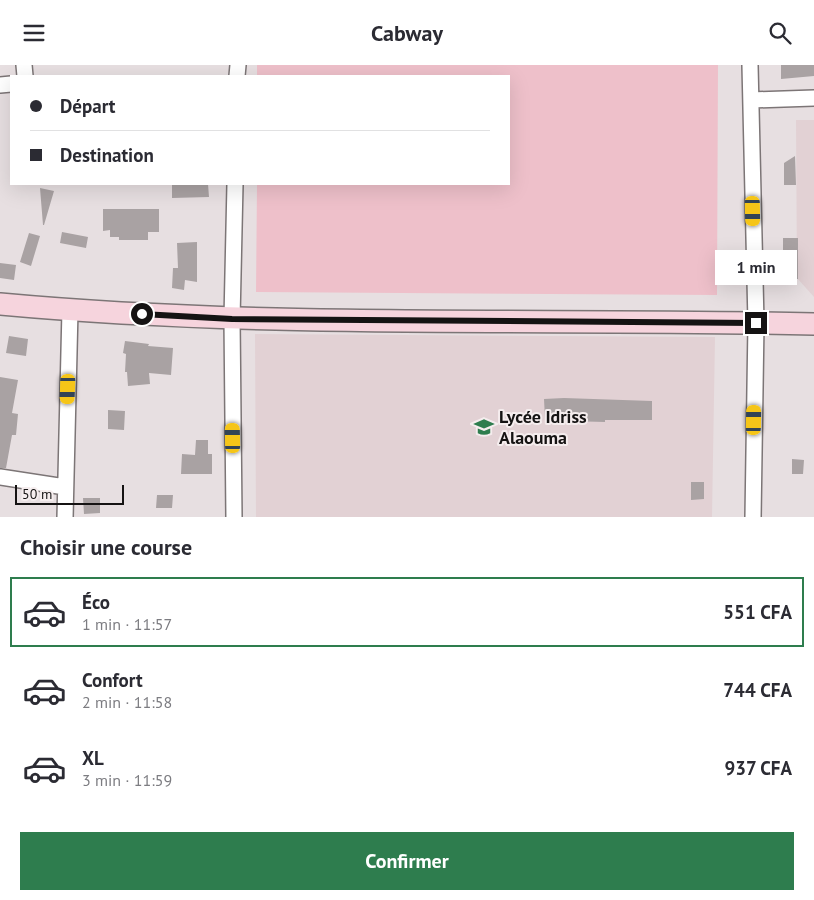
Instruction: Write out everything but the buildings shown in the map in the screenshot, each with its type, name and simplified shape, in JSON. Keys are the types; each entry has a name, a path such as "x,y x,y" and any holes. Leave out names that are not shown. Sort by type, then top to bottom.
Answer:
{"street":[{"path":"750,65 756,323 753,517"},
{"path":"751,100 814,98"},
{"path":"234,517 232,319 235,185"},
{"path":"0,303 70,310 232,319 814,324"},
{"path":"65,517 70,310"},
{"path":"0,477 65,487"}],"shaded area":[{"path":"257,65 718,65 717,295 256,292 257,185 510,185 510,75 257,75"},
{"path":"796,120 814,120 814,297 797,278"},
{"name":"Lycée Idriss Alaouma","path":"255,334 715,337 712,517 256,517"}],"place":[{"name":"Lycée Idriss Alaouma","path":"484,427"}],"route":[{"path":"142,314 232,319 756,323"}]}
